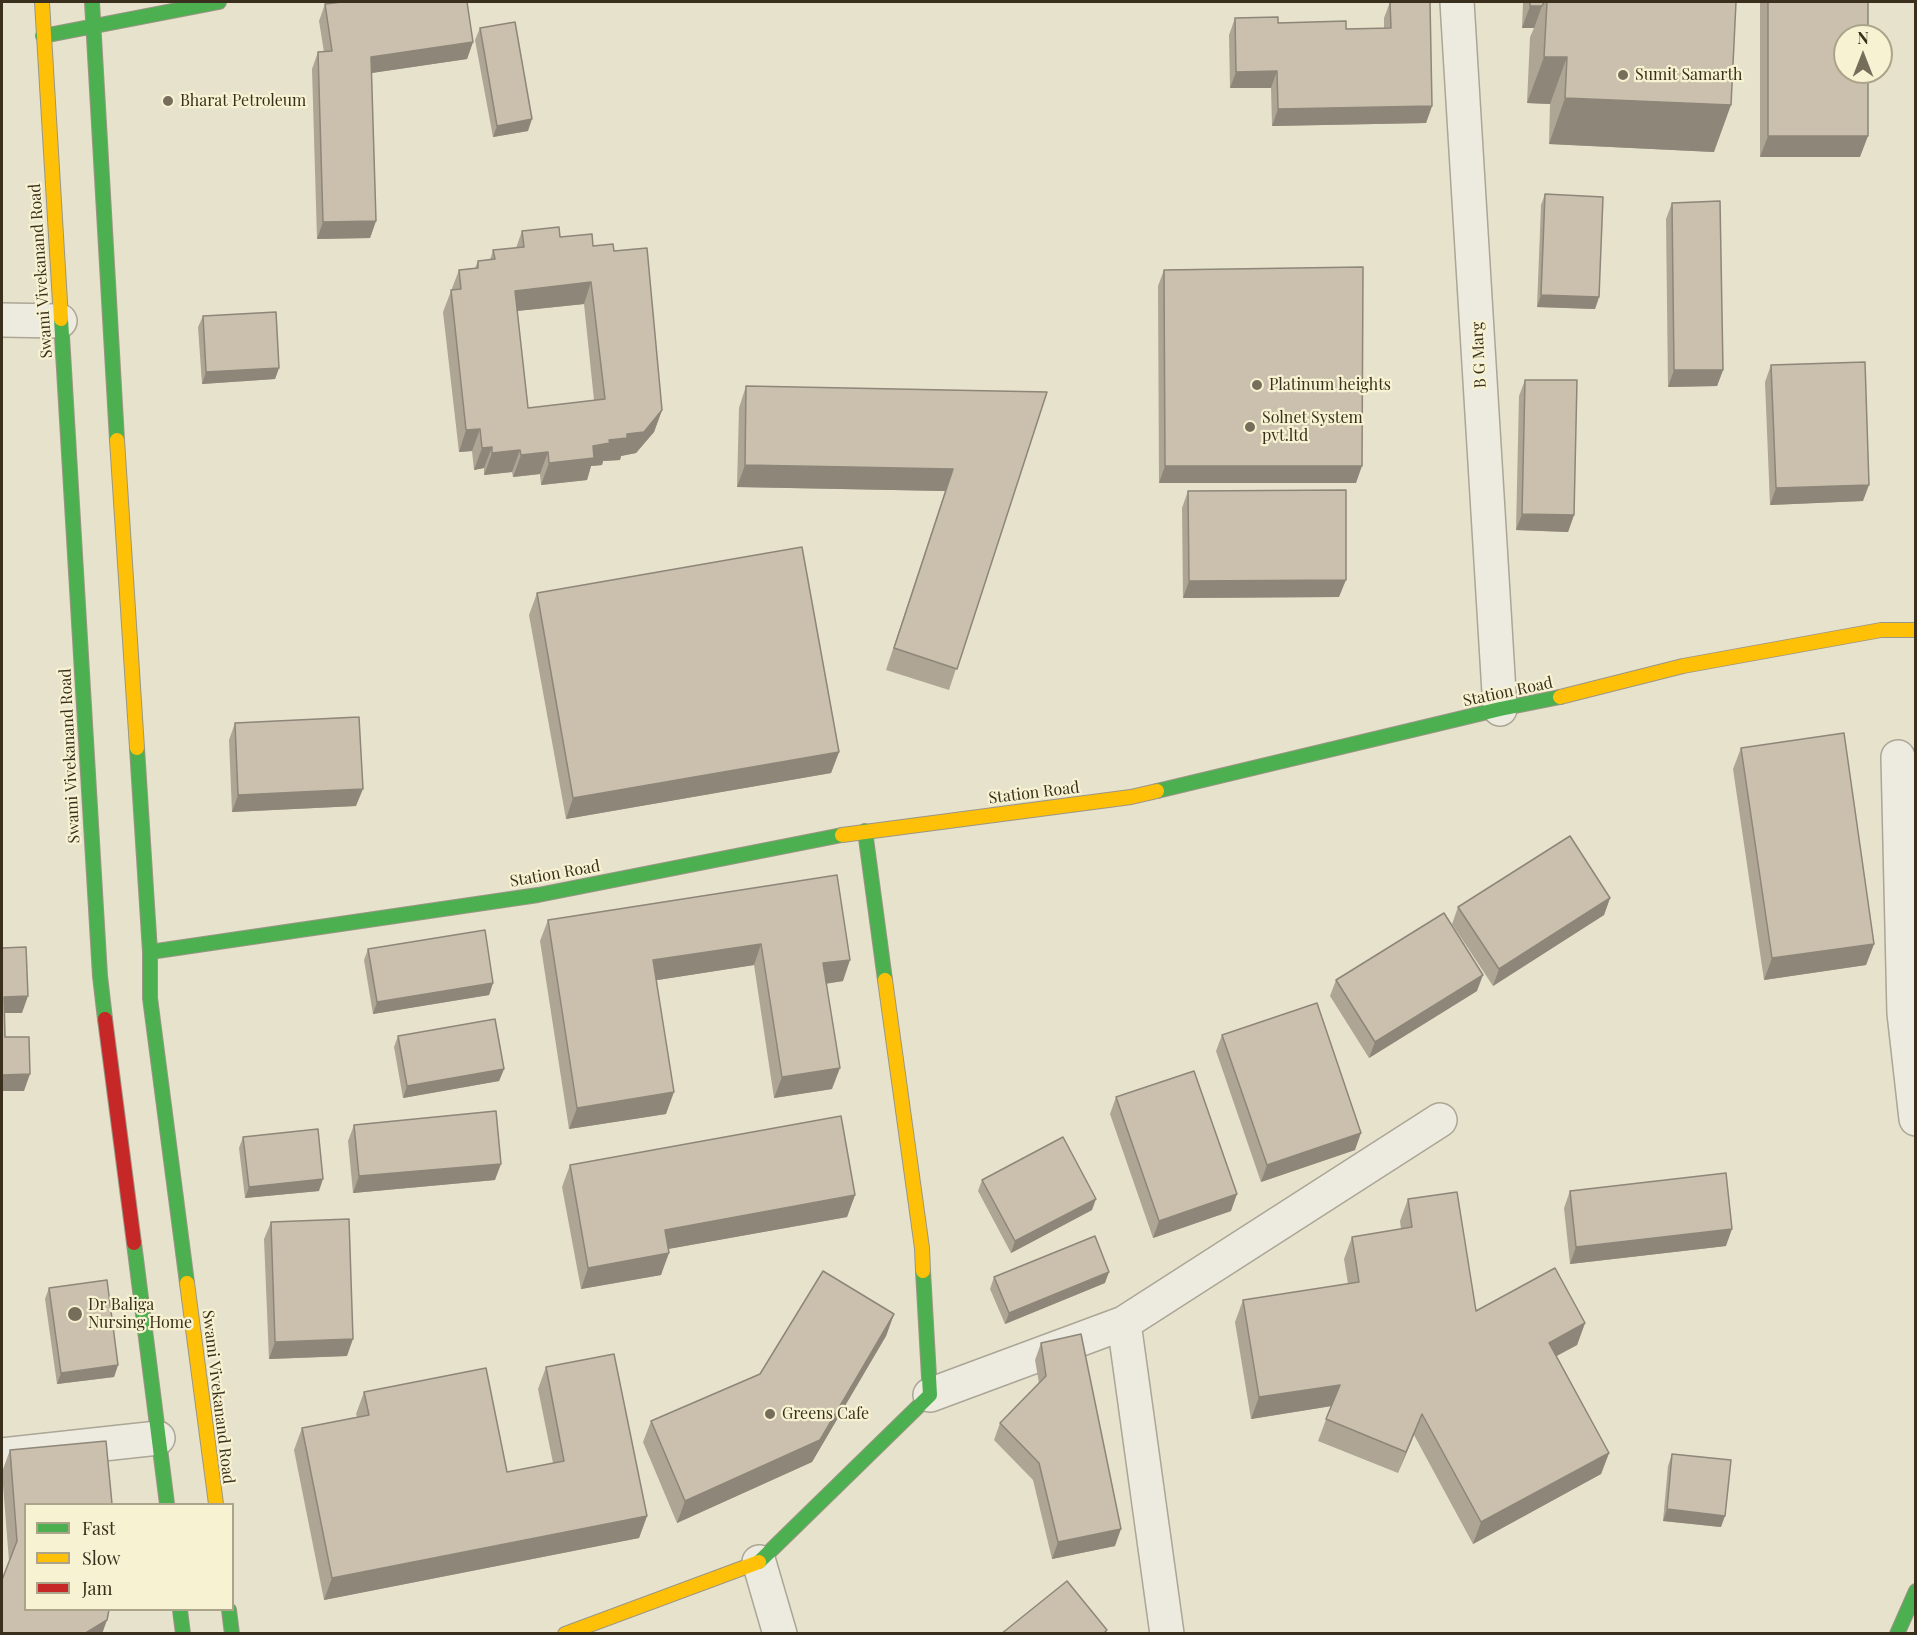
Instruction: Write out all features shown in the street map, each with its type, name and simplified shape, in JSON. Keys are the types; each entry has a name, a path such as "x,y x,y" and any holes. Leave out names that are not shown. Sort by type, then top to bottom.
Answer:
{"main road":[{"name":"Swami Vivekanand Road","path":"42,2 101,995 167,1503"},
{"name":"Swami Vivekanand Road","path":"92,2 122,525 150,952 150,998 216,1503"},
{"path":"43,36 219,2"},
{"name":"Station Road","path":"150,952 538,895 865,831 1131,797 1683,666 1881,630 1916,630"},
{"path":"565,1634 759,1562 930,1395 922,1248 865,831"},
{"path":"1897,1634 1916,1592"},
{"path":"180,1611 183,1634"},
{"path":"229,1611 232,1634"}],"street":[{"name":"B G Marg","path":"1457,2 1500,709"},
{"path":"2,320 60,321"},
{"path":"1898,758 1904,1013 1916,1119"},
{"path":"930,1395 1124,1323 1440,1120"},
{"path":"1124,1323 1167,1634"},
{"path":"2,1455 158,1438"},
{"path":"759,1562 780,1634"}],"building":[{"path":"467,2 473,42 371,57 376,221 323,222 318,52 332,51 325,4"},
{"path":"1390,2 1430,2 1432,106 1278,109 1277,71 1236,72 1235,18 1278,17 1278,23 1346,21 1346,29 1391,28"},
{"path":"1530,2 1544,2 1542,6 1530,6"},
{"path":"1547,2 1736,2 1731,105 1565,98 1567,57 1544,57"},
{"path":"1768,2 1868,2 1868,24 1833,24 1833,84 1868,84 1868,136 1768,136"},
{"path":"515,22 532,119 497,126 480,28"},
{"path":"1545,194 1603,197 1599,297 1541,295"},
{"path":"1720,201 1723,370 1674,370 1672,203"},
{"path":"559,227 560,237 592,234 593,246 613,244 614,251 647,248 662,410 644,432 627,434 627,438 609,440 610,443 593,446 594,458 549,463 548,452 521,455 520,450 492,453 492,447 482,448 480,429 466,430 451,290 461,289 459,270 478,268 478,261 495,259 493,250 524,247 522,231","holes":["591,282 605,399 528,408 515,291"]},
{"name":"Platinum heights","path":"1363,267 1362,466 1165,466 1164,270"},
{"path":"276,312 279,368 206,372 203,316"},
{"path":"1865,362 1869,485 1776,488 1771,365"},
{"path":"1525,380 1577,380 1574,515 1522,514"},
{"path":"746,386 1047,392 957,669 894,648 953,469 745,465"},
{"path":"1346,490 1346,580 1189,581 1188,491"},
{"path":"802,547 839,752 573,798 537,593"},
{"path":"359,717 363,789 238,795 235,723"},
{"path":"1844,733 1874,944 1772,958 1741,748"},
{"path":"1570,836 1610,898 1499,969 1458,907"},
{"path":"837,875 850,960 823,963 840,1068 782,1077 761,944 653,960 674,1092 577,1108 548,920"},
{"path":"1444,913 1483,975 1375,1042 1336,980"},
{"path":"485,930 493,983 377,1002 368,949"},
{"path":"26,947 28,996 4,997 5,1037 29,1037 30,1074 2,1075 2,948"},
{"path":"1317,1003 1361,1133 1267,1165 1222,1035"},
{"path":"495,1019 504,1069 407,1086 398,1036"},
{"path":"1194,1071 1237,1194 1159,1221 1116,1097"},
{"path":"496,1111 501,1164 359,1176 354,1125"},
{"path":"841,1116 855,1195 665,1230 669,1253 588,1268 570,1165"},
{"path":"318,1129 323,1179 249,1187 243,1137"},
{"path":"1063,1137 1096,1199 1015,1241 982,1180"},
{"path":"1726,1173 1732,1229 1576,1247 1570,1191"},
{"path":"1457,1192 1476,1311 1555,1268 1585,1323 1549,1343 1609,1453 1481,1522 1422,1414 1406,1452 1326,1419 1340,1385 1259,1397 1243,1300 1359,1282 1352,1237 1412,1227 1408,1199"},
{"path":"349,1219 353,1339 275,1342 271,1222"},
{"path":"1095,1236 1109,1272 1009,1313 994,1277"},
{"path":"823,1271 894,1314 820,1440 685,1501 651,1421 760,1374"},
{"path":"107,1280 118,1365 61,1373 49,1288"},
{"path":"1081,1334 1121,1529 1058,1542 1039,1463 1000,1423 1046,1376 1041,1343"},
{"path":"614,1354 647,1516 332,1578 302,1428 369,1415 364,1392 486,1368 507,1472 564,1461 546,1367"},
{"path":"106,1441 112,1503 24,1503 24,1611 109,1611 107,1620 84,1634 2,1634 2,1580 17,1541 10,1450"},
{"path":"1672,1454 1731,1460 1725,1516 1667,1509"},
{"path":"1067,1581 1107,1630 1103,1634 1001,1634"}],"traffic: fast":[{"path":"92,2 117,440"},
{"path":"43,36 219,2"},
{"path":"61,319 100,976 105,1019"},
{"path":"1157,791 1500,709 1560,697"},
{"path":"137,748 150,952 150,998 187,1283"},
{"path":"865,831 885,980"},
{"path":"150,952 538,895 842,835"},
{"path":"134,1243 167,1503"},
{"path":"759,1562 930,1395 923,1271"},
{"path":"1897,1634 1916,1591"},
{"path":"180,1611 183,1634"},
{"path":"229,1611 232,1634"}],"traffic: slow":[{"path":"42,2 61,319"},
{"path":"117,440 137,748"},
{"path":"1560,697 1683,666 1881,630 1916,630"},
{"path":"842,835 1131,797 1157,791"},
{"path":"885,980 922,1248 923,1271"},
{"path":"187,1283 216,1503"},
{"path":"565,1634 759,1562"}],"traffic: jam":[{"path":"105,1019 134,1243"}],"place":[{"name":"Sumit Samarth","path":"1623,75"},
{"name":"Bharat Petroleum","path":"168,101"},
{"name":"Platinum heights","path":"1257,385"},
{"name":"Solnet System pvt.ltd","path":"1250,427"},
{"name":"Dr Baliga Nursing Home","path":"75,1314"},
{"name":"Greens Cafe","path":"770,1414"}]}
